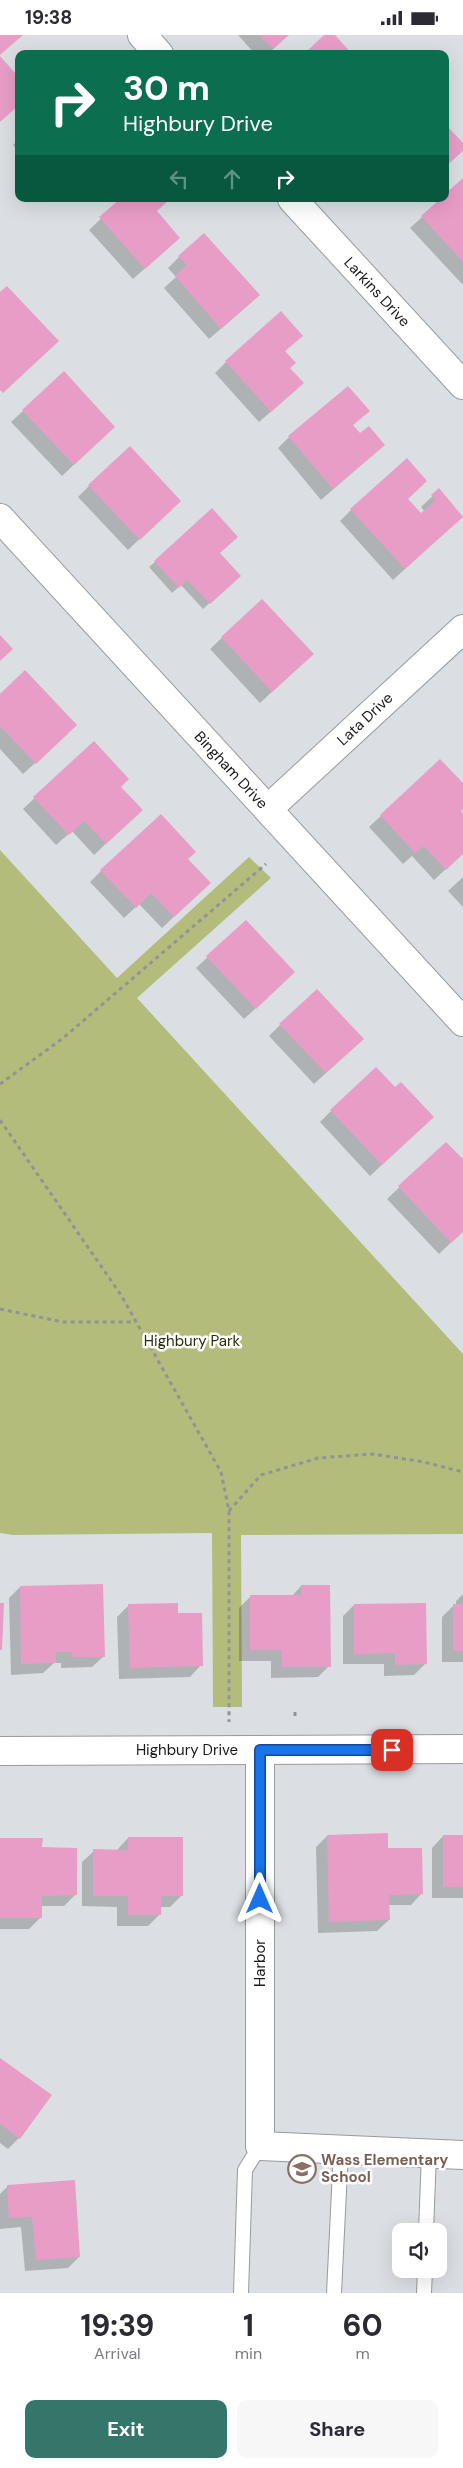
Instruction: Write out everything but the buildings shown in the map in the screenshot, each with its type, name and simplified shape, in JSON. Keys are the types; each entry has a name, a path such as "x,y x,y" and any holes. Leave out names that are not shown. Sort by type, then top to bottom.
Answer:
{"street":[{"path":"142,35 155,50"},
{"name":"Larkins Drive","path":"295,202 463,385"},
{"name":"Bingham Drive","path":"0,518 463,1022"},
{"name":"Lata Drive","path":"268,809 463,629"},
{"name":"Highbury Drive","path":"0,1751 463,1749"},
{"name":"Harbor","path":"260,1750 260,2146"},
{"path":"260,2146 463,2155"}],"lane":[{"path":"241,2293 245,2170 260,2146"},
{"path":"334,2293 341,2150"},
{"path":"426,2223 429,2153"},
{"path":"424,2293 425,2278"}],"path":[{"path":"0,1084 62,1039 266,864"},
{"path":"0,1120 120,1295 221,1472 229,1511 229,1730"},
{"path":"0,1309 63,1322 136,1322"},
{"path":"229,1511 261,1475 318,1458 373,1454 424,1462 463,1472"}],"green space":[{"name":"Highbury Park","path":"0,850 117,978 249,857 271,878 137,998 463,1354 463,1534 241,1535 242,1707 213,1707 212,1533 13,1535 0,1533"}],"place":[{"name":"Wass Elementary School","path":"302,2169"}],"route":[{"path":"260,1899 260,1750 392,1750"}]}
